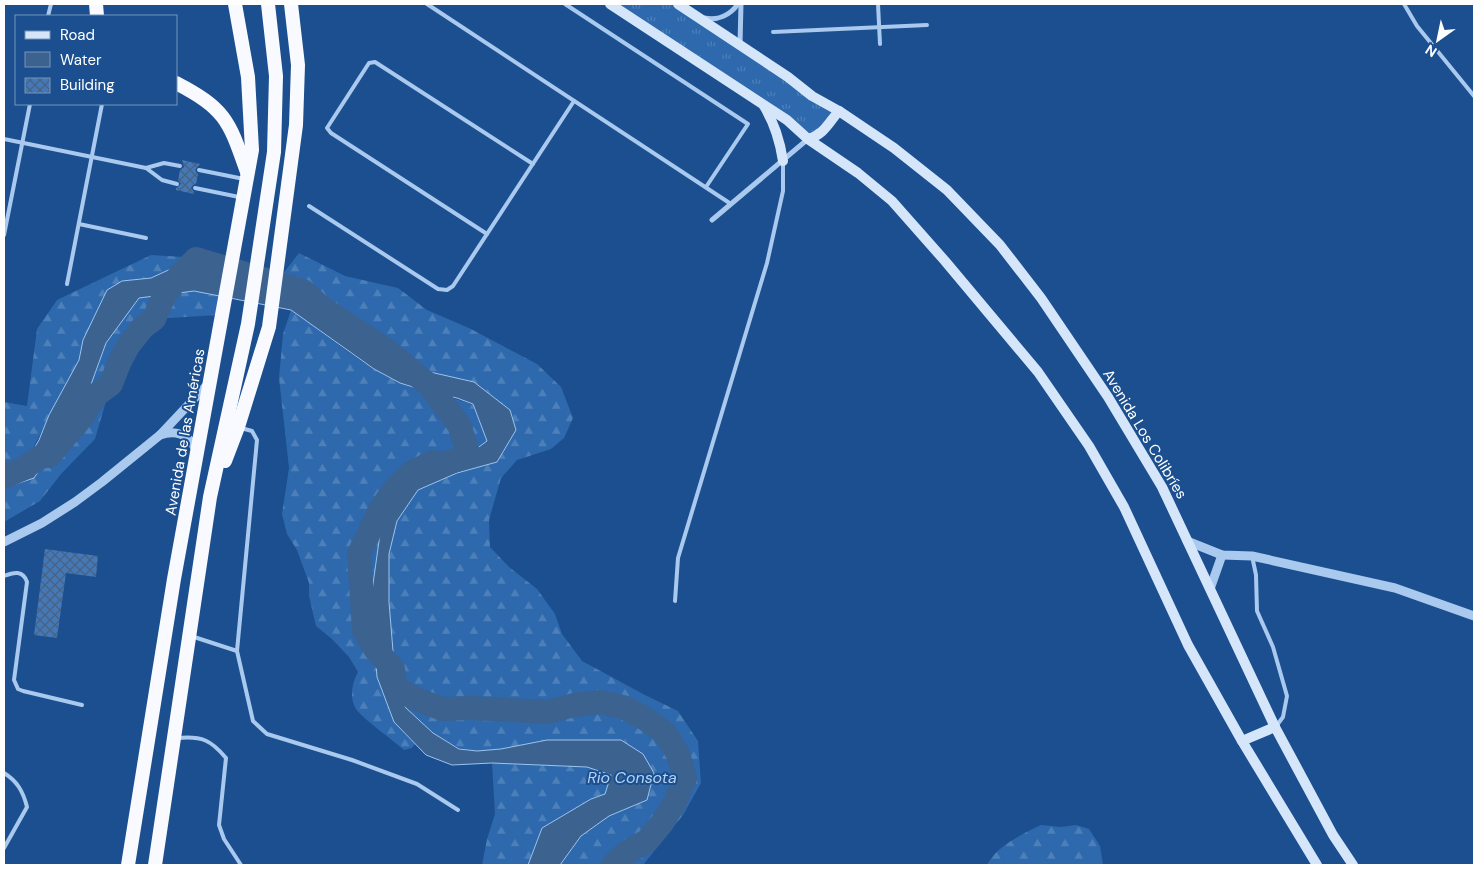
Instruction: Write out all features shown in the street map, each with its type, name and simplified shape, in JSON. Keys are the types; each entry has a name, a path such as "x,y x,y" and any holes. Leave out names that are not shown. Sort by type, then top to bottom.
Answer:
{"highway":[{"name":"Avenida de las Américas","path":"128,865 174,579 252,150 247,68 235,4"},
{"path":"155,865 210,497 248,324 274,152 276,114 275,67 268,4"},
{"path":"210,497 238,427 269,327 296,125 298,95 297,45 291,4"},
{"path":"178,84 209,102 224,117 234,135 247,177"}],"main road":[{"name":"Avenida Los Colibríes","path":"678,4 788,76 812,96 839,111 894,148 947,190 1000,245 1041,298 1108,397 1162,487 1275,727 1333,835 1352,865"},
{"path":"613,5 787,120 808,139 858,173 892,201 945,260 1038,372 1089,446 1124,507 1188,645 1242,741 1317,865"},
{"path":"762,103 773,121 780,141 783,161"},
{"path":"808,139 824,131 839,111"},
{"path":"1242,741 1275,727"}],"street":[{"path":"697,16 710,19 723,17 739,4"},
{"path":"739,4 740,44"},
{"path":"712,220 808,139"},
{"path":"4,542 42,523 75,502 160,435 211,381"},
{"path":"160,435 169,432 187,437 197,453"},
{"path":"1187,540 1222,555 1252,556 1396,588 1474,616"},
{"path":"1210,589 1222,555"}],"lane":[{"path":"427,4 731,204"},
{"path":"565,4 748,124 706,187"},
{"path":"878,4 880,44"},
{"path":"1404,4 1417,26 1474,96"},
{"path":"773,32 927,25"},
{"path":"487,234 331,133 327,128 369,63 375,62 533,164"},
{"path":"309,206 438,289 447,290 453,286 574,101"},
{"path":"4,235 30,105"},
{"path":"67,284 102,105"},
{"path":"4,139 146,168 162,180 177,184"},
{"path":"675,601 678,558 767,263 784,191 783,161"},
{"path":"146,168 164,163 180,166"},
{"path":"199,170 247,177"},
{"path":"195,188 244,198"},
{"path":"79,224 146,238"},
{"path":"238,427 252,431 256,435 257,440 237,651 253,721 267,734 352,760 417,784 458,810"},
{"path":"1252,556 1256,575 1257,612 1273,647 1287,696 1284,718 1275,727"},
{"path":"4,576 18,572 23,574 27,582 14,680 15,685 23,691 82,705"},
{"path":"189,636 237,651"},
{"path":"173,738 193,737 215,744 226,758 219,825 224,839 241,865"},
{"path":"4,773 19,786 26,806 4,848"}],"green space":[{"path":"610,4 678,4 839,111 808,139"},
{"path":"299,253 345,276 398,288 427,310 469,328 537,364 561,387 573,418 564,438 551,449 517,460 501,478 489,520 490,547 509,567 537,589 555,614 562,634 582,661 678,711 698,741 701,783 683,815 643,865 560,865 581,836 609,816 647,800 643,754 621,740 547,740 501,749 477,751 459,748 433,733 406,708 396,688 389,602 389,554 397,521 417,490 457,473 497,462 516,430 510,410 474,382 408,367 389,360 324,320 279,286 282,275"},
{"path":"151,255 232,260 229,274 175,267 151,278 122,281 83,340 79,360 22,469 4,477 4,402 27,406 37,329 57,300"},
{"path":"193,291 222,296 217,315 154,319 128,345 111,384 95,439 61,474 40,501 4,522 4,488 34,478 78,412 89,390 106,343 139,298"},
{"path":"291,310 386,376 427,392 473,405 487,441 465,457 433,462 394,490 382,520 371,598 394,722 415,744 412,748 404,750 356,709 352,690 358,672 349,657 316,626 309,596 309,583 297,550 287,534 282,514 289,468 279,378 283,334"},
{"path":"492,763 587,767 611,775 605,794 591,799 542,828 528,865 482,865 487,839 495,814"},
{"path":"1041,825 1061,827 1076,825 1089,829 1100,846 1103,865 986,865 1009,842"}],"water":[{"name":"Rio Consota","path":"175,267 204,269 279,286 324,320 389,360 408,367 474,382 510,410 516,430 497,462 457,473 418,490 397,521 389,554 389,602 396,688 406,708 433,733 459,749 477,751 501,749 547,740 621,740 643,754 654,773 647,800 609,816 581,836 560,865 528,865 542,828 591,799 605,794 611,775 587,767 492,763 452,765 426,755 394,722 377,677 371,598 382,520 394,490 411,473 433,462 465,457 487,441 473,404 400,383 374,369 291,310 194,291 139,298 106,343 89,390 78,412 34,478 4,488 4,477 22,469 39,440 49,415 79,360 83,340 107,290 122,281 151,278"}],"building":[{"path":"182,160 200,164 195,170 198,174 196,184 191,188 194,194 176,190 181,184 178,180 180,170 184,167"},
{"path":"45,549 98,556 96,577 66,573 57,638 34,635"}],"waterway":[{"path":"4,477 22,469 42,456 49,456 82,417 96,395 111,384 128,346 143,327 154,319 164,296 179,276 196,259 303,291 322,308 385,349 429,385 459,425 467,449 465,457 441,465 433,462 411,473 394,490 380,510 359,554 364,630 376,650 393,669 396,688 418,700 443,709 470,708 548,712 574,705 599,702 623,707 644,718 664,732 678,754 685,778 675,802 662,823 647,841 626,853 613,865"}]}
